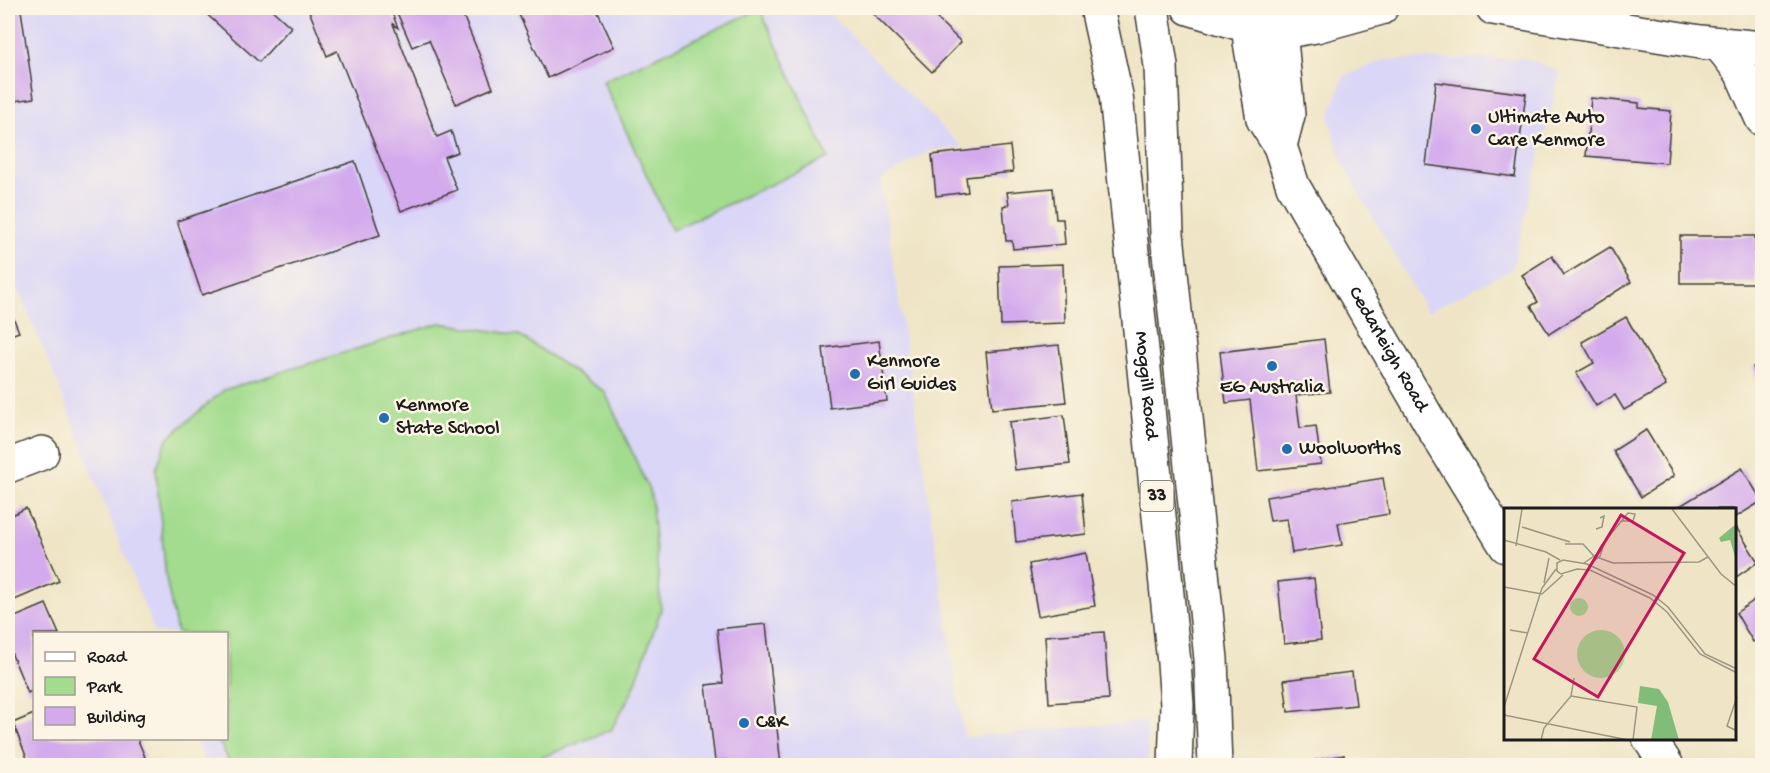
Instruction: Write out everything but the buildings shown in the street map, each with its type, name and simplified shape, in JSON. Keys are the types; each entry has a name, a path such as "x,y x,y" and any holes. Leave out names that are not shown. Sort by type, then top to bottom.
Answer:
{"main road":[{"name":"Moggill Road","path":"1097,8 1116,95 1130,227 1175,673 1175,765"},
{"name":"Moggill Road","path":"1152,8 1161,66 1167,234 1211,660 1215,765"},
{"path":"1189,8 1316,26 1381,8"},
{"path":"1493,8 1719,44 1762,48"},
{"name":"Cedarleigh Road","path":"1248,17 1263,119 1280,146 1293,186 1504,543"},
{"path":"1280,20 1288,115 1280,146"},
{"path":"1719,44 1741,72 1762,119"},
{"path":"8,466 42,453"},
{"path":"1650,740 1667,765"}],"shaded area":[{"name":"Kenmore State School","path":"8,8 824,8 963,148 931,150 881,180 964,737 1146,721 1149,765 206,765 195,740 228,740 228,632 155,632 54,375 8,265"},
{"path":"1526,58 1560,72 1512,269 1427,312 1342,163 1329,117 1344,76 1384,60"}],"green space":[{"path":"760,9 828,158 672,230 603,81"},
{"path":"440,323 519,335 605,392 651,494 661,610 633,690 611,730 522,765 236,765 229,761 218,740 228,740 228,632 177,632 166,578 156,469 167,439 224,390"}],"place":[{"name":"Ultimate Auto Care Kenmore","path":"1476,129"},
{"name":"EG Australia","path":"1272,366"},
{"name":"Kenmore Girl Guides","path":"855,374"},
{"name":"Kenmore State School","path":"384,418"},
{"name":"Woolworths","path":"1287,449"},
{"name":"C&K","path":"744,723"}]}
